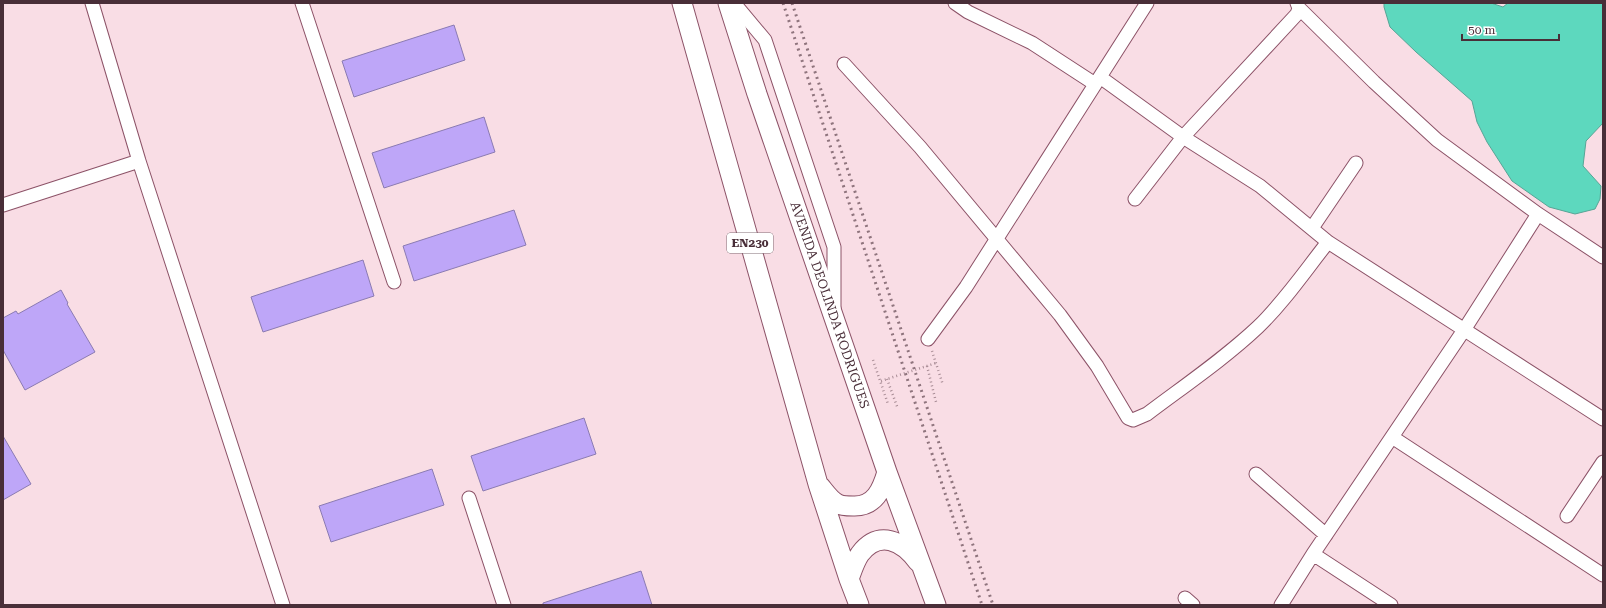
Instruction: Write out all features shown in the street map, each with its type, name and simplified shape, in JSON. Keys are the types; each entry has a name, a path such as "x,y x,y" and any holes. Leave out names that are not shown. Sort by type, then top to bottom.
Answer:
{"highway":[{"name":"EN230","path":"682,3 818,484 849,579 860,605"},
{"name":"AVENIDA DEOLINDA RODRIGUES","path":"728,3 757,94 887,472 936,605"},
{"path":"818,484 838,504 858,506 871,502 878,495 887,472"},
{"path":"849,579 860,554 869,545 878,540 889,540 900,543 914,556 923,568"}],"street":[{"path":"92,3 139,161 283,605"},
{"path":"302,3 394,282"},
{"path":"734,3 765,40 834,247 834,317"},
{"path":"955,3 968,12 1032,43 1097,80 1260,186 1328,242 1603,419"},
{"path":"928,339 966,287 1147,3"},
{"path":"1135,199 1183,137 1297,14 1298,5"},
{"path":"1298,5 1374,82 1437,140 1538,214 1603,257"},
{"path":"844,64 920,146 1060,315 1097,366 1128,418 1133,420 1147,414 1233,348 1258,326 1282,300 1328,242"},
{"path":"3,205 139,161"},
{"path":"1312,228 1356,164"},
{"path":"1280,605 1464,330 1538,214"},
{"path":"1392,437 1603,575"},
{"path":"1567,516 1603,462"},
{"path":"1256,474 1326,535"},
{"path":"469,498 504,605"},
{"path":"1313,554 1391,605"}],"path":[{"path":"928,339 943,385"},
{"path":"873,360 888,404"},
{"path":"880,381 936,363"},
{"path":"927,366 936,402"},
{"path":"887,379 898,409"}],"shaded area":[{"path":"1384,3 1491,3 1503,7 1508,3 1603,3 1603,123 1586,141 1583,166 1601,186 1600,199 1595,209 1575,214 1549,207 1512,181 1487,142 1477,122 1472,101 1390,27"}],"building":[{"path":"454,25 465,60 354,97 342,61"},
{"path":"484,117 495,152 384,188 372,153"},
{"path":"514,210 526,245 414,281 403,246"},
{"path":"363,260 374,296 263,332 251,297"},
{"path":"61,290 68,303 67,304 95,352 25,390 3,350 3,318 16,311 18,314"},
{"path":"584,418 596,454 483,491 471,456"},
{"path":"3,436 31,484 3,500"},
{"path":"432,469 444,505 331,542 319,506"},
{"path":"641,571 652,605 543,605 543,603"}],"railway":[{"path":"783,3 982,605"},
{"path":"792,3 993,605"}]}
